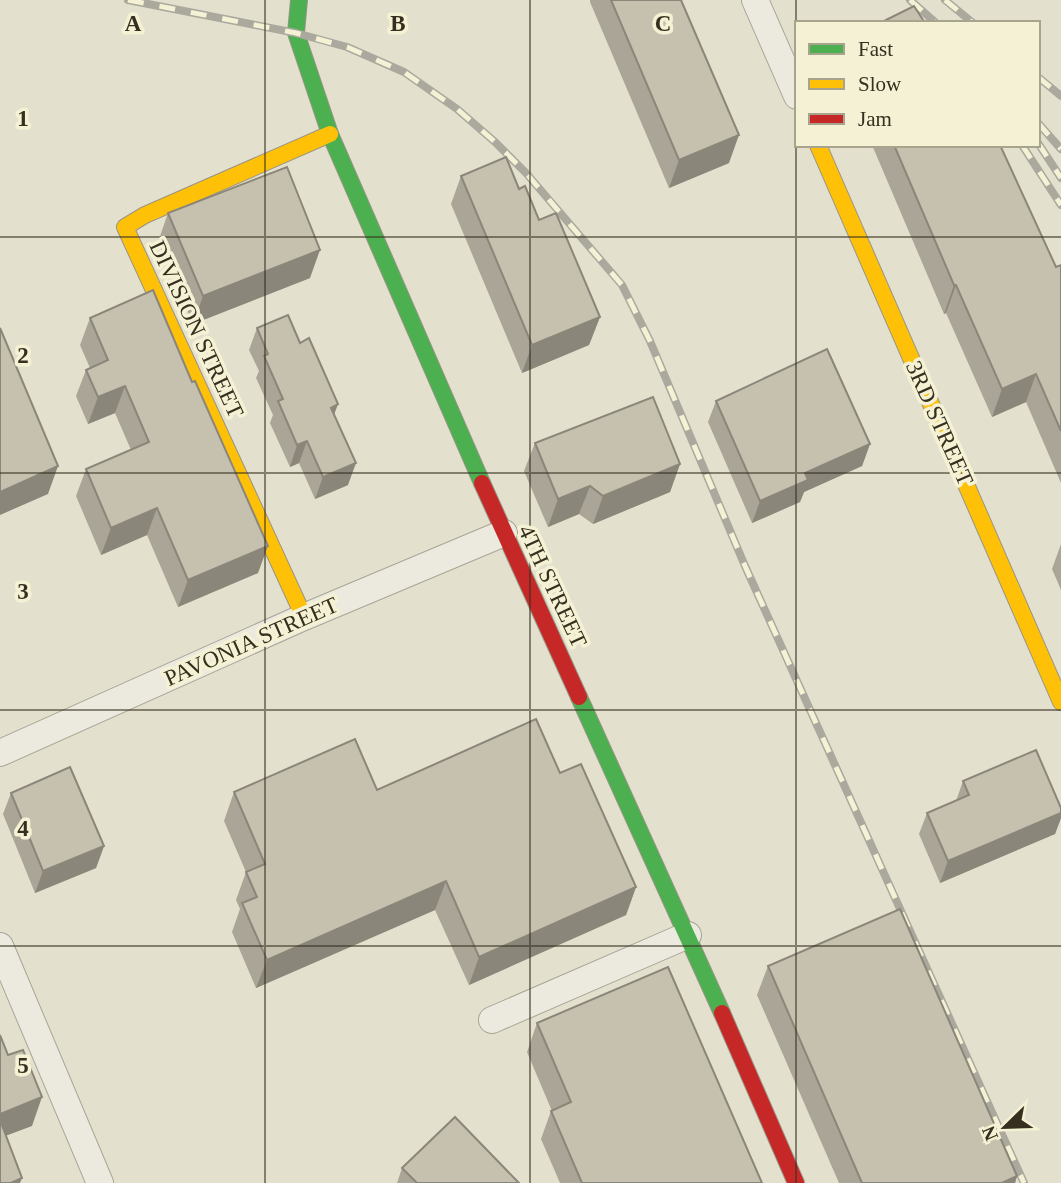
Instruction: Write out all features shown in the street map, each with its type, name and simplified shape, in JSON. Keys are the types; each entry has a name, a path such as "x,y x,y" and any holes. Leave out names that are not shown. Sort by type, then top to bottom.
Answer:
{"main road":[{"name":"4TH STREET","path":"299,0 296,33 330,134 504,533 688,935 796,1183"},
{"name":"DIVISION STREET","path":"304,617 125,227 157,210 330,134"},
{"name":"3RD STREET","path":"819,147 1061,702"}],"street":[{"path":"755,0 795,91"},
{"name":"PAVONIA STREET","path":"0,753 304,617 504,533"},
{"path":"492,1020 688,935"},
{"path":"0,946 100,1183"}],"building":[{"path":"611,0 681,0 739,135 679,160"},
{"path":"914,6 924,21 884,21"},
{"path":"895,147 1001,147 1056,267 1061,265 1061,431 1036,374 1002,389"},
{"path":"506,157 519,189 525,186 539,220 556,213 600,317 532,345 461,176"},
{"path":"287,167 320,250 203,296 168,213"},
{"path":"153,290 192,382 195,381 268,546 188,580 157,508 111,528 86,469 149,442 125,386 98,397 86,370 108,360 90,318"},
{"path":"288,315 300,343 309,338 338,404 331,408 356,463 323,477 307,441 297,445 278,401 283,399 264,356 268,354 257,328"},
{"path":"0,328 58,466 0,492"},
{"path":"827,349 870,444 805,473 808,480 760,501 716,401"},
{"path":"653,397 680,464 603,496 590,486 558,499 535,443"},
{"path":"536,719 560,773 581,764 636,887 479,957 446,881 267,960 242,903 257,897 246,872 265,864 234,792 355,739 377,790"},
{"path":"1036,750 1061,813 948,861 927,813 969,795 963,781"},
{"path":"70,767 104,846 43,871 11,793"},
{"path":"900,909 1017,1176 1002,1183 862,1183 768,966"},
{"path":"668,967 762,1183 582,1183 551,1111 571,1102 537,1023"},
{"path":"0,1035 8,1055 23,1050 42,1097 0,1114"},
{"path":"455,1117 519,1183 417,1183 402,1168"},
{"path":"0,1120 22,1178 11,1183 0,1183"}],"railway":[{"path":"128,0 296,33 347,47 404,72 457,109 495,142 526,173 622,285 650,341 745,566 1024,1183"},
{"path":"910,0 934,21"},
{"path":"945,0 971,21"},
{"path":"1040,79 1061,96"},
{"path":"1040,125 1061,149"},
{"path":"1040,146 1061,178"},
{"path":"1023,147 1061,205"}],"traffic: fast":[{"path":"299,0 296,33 330,134 482,483"},
{"path":"579,697 722,1013"}],"traffic: slow":[{"path":"304,617 125,227 145,215 330,134"},
{"path":"819,147 1061,702"}],"traffic: jam":[{"path":"482,483 579,697"},
{"path":"722,1013 796,1183"}]}
